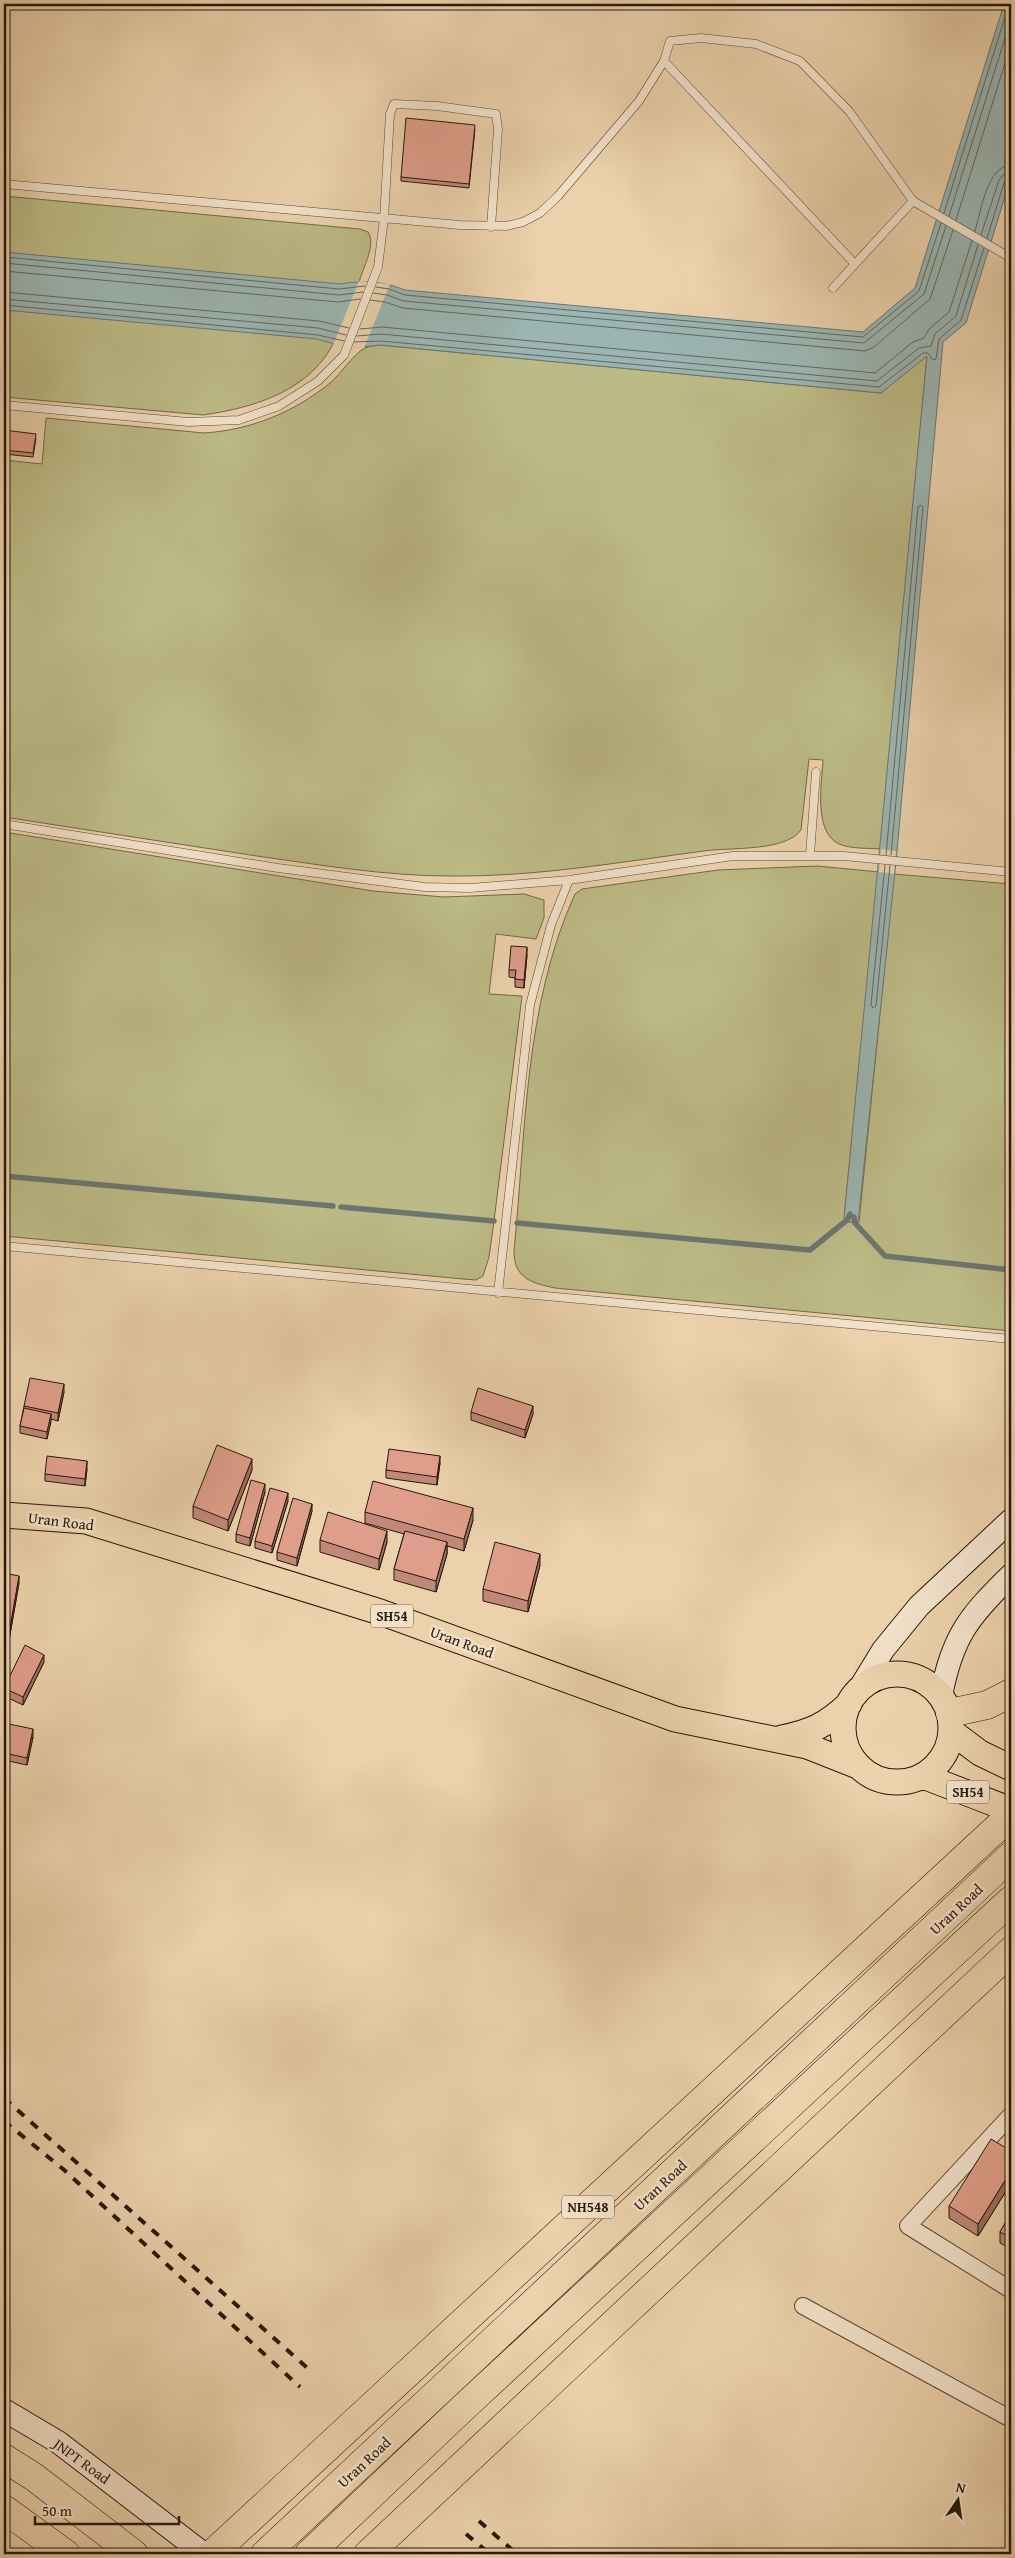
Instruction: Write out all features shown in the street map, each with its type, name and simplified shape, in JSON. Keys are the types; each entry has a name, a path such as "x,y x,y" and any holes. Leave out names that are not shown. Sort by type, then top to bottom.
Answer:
{"highway":[{"path":"948,1714 987,1705 1011,1693"},
{"name":"NH548","path":"212,2554 1011,1815"},
{"name":"Uran Road","path":"265,2554 1011,1856"},
{"name":"Uran Road","path":"309,2554 472,2400 1011,1900"},
{"path":"368,2554 1011,1952"},
{"path":"4,2458 34,2477 134,2554"},
{"path":"4,2509 66,2554"}],"main road":[{"name":"Uran Road","path":"4,1515 86,1521 380,1612 675,1719 807,1746 860,1768"},
{"path":"948,1714 948,1750 937,1765 924,1776 908,1782 890,1782 874,1777 860,1768 850,1754 844,1738 844,1721 853,1698 874,1680 892,1674 910,1676 928,1683 948,1714 980,1753 1011,1768"},
{"name":"Uran Road","path":"775,1739 809,1732 831,1721 853,1698"},
{"name":"SH54","path":"924,1776 1011,1810"}],"street":[{"path":"853,1698 883,1650 919,1606 1011,1520"},
{"path":"948,1714 946,1668 954,1645 966,1623 1011,1575"},
{"path":"1011,2115 908,2226 1011,2290"},
{"path":"803,2306 1011,2419"},
{"name":"JNPT Road","path":"4,2410 58,2442 204,2554"}],"lane":[{"path":"4,184 491,227 523,222 540,213 558,196 639,101 664,60 670,41 701,38 756,44 800,61 849,111 913,201 1011,258"},
{"path":"664,60 854,263"},
{"path":"4,405 188,422 239,420 279,406 299,395 332,369 349,346 374,282 378,267 384,219 390,114 394,104 437,106 496,114 498,129 491,227"},
{"path":"833,288 913,201"},
{"path":"810,855 816,772"},
{"path":"4,824 278,868 424,887 470,888 569,880 733,856 810,855 1011,872"},
{"path":"498,1293 530,1005 551,925 569,880"},
{"path":"4,1246 498,1293 1011,1338"}],"shaded area":[{"path":"4,196 360,229 368,232 371,243 348,313 332,346 321,362 308,375 276,395 240,408 203,415 4,397"},
{"path":"380,345 881,393 927,355 881,849 849,847 839,844 831,838 825,829 822,818 823,760 809,759 801,830 783,842 756,847 704,851 578,868 514,874 426,876 353,869 4,817 4,460 42,464 46,418 204,433 254,424 286,411 316,394 330,383 361,351 368,347"},
{"path":"4,832 373,891 444,897 524,894 544,900 544,918 536,939 496,934 489,994 522,996 489,1257 483,1276 476,1280 463,1279 4,1236"},
{"path":"817,866 879,872 844,1218 849,1222 859,1222 894,874 1011,884 1011,1331 555,1288 526,1278 517,1268 514,1251 530,1070 536,1025 546,980 558,937 575,894 582,889 718,870"}],"water":[{"path":"1004,4 1011,4 1011,177 966,323 943,342 896,862 858,1222 850,1222 844,1218 927,356 881,393 380,345 348,346 317,339 4,310 4,252 340,284 373,282 405,290 863,332 915,288"}],"pier":[{"path":"359,281 390,284 364,348 333,345"},
{"path":"881,849 896,851 894,874 879,872"}],"building":[{"path":"406,118 475,125 469,184 401,177"},
{"path":"4,430 36,434 33,453 4,450"},
{"path":"511,946 527,947 524,980 515,979 516,970 509,970"},
{"path":"30,1378 64,1384 58,1413 24,1406"},
{"path":"478,1388 533,1406 525,1430 471,1412"},
{"path":"24,1408 51,1414 47,1432 20,1426"},
{"path":"217,1445 252,1459 228,1520 193,1506"},
{"path":"389,1449 440,1456 437,1477 386,1470"},
{"path":"47,1456 87,1461 85,1479 45,1474"},
{"path":"251,1480 265,1484 250,1538 236,1534"},
{"path":"373,1481 473,1508 464,1539 365,1512"},
{"path":"270,1488 288,1493 272,1546 255,1541"},
{"path":"293,1498 312,1504 297,1558 277,1552"},
{"path":"328,1512 387,1531 379,1559 320,1540"},
{"path":"405,1531 447,1542 436,1581 394,1569"},
{"path":"495,1542 540,1554 528,1601 483,1589"},
{"path":"4,1573 19,1576 9,1633 4,1632"},
{"path":"25,1645 44,1655 23,1697 4,1688"},
{"path":"4,1723 33,1729 27,1758 4,1753"},
{"path":"991,2139 1011,2151 1011,2171 978,2224 949,2206"},
{"path":"1011,2213 1011,2238 1000,2232"}],"waterway":[{"path":"4,1176 333,1206"},
{"path":"341,1207 494,1221"},
{"path":"517,1223 810,1250 847,1220 850,1214"},
{"path":"854,1217 855,1223 885,1256 1011,1270"}],"railway":[{"path":"4,2098 313,2373"},
{"path":"4,2121 63,2169 300,2387"},
{"path":"479,2521 517,2554"},
{"path":"466,2534 490,2554"}]}
